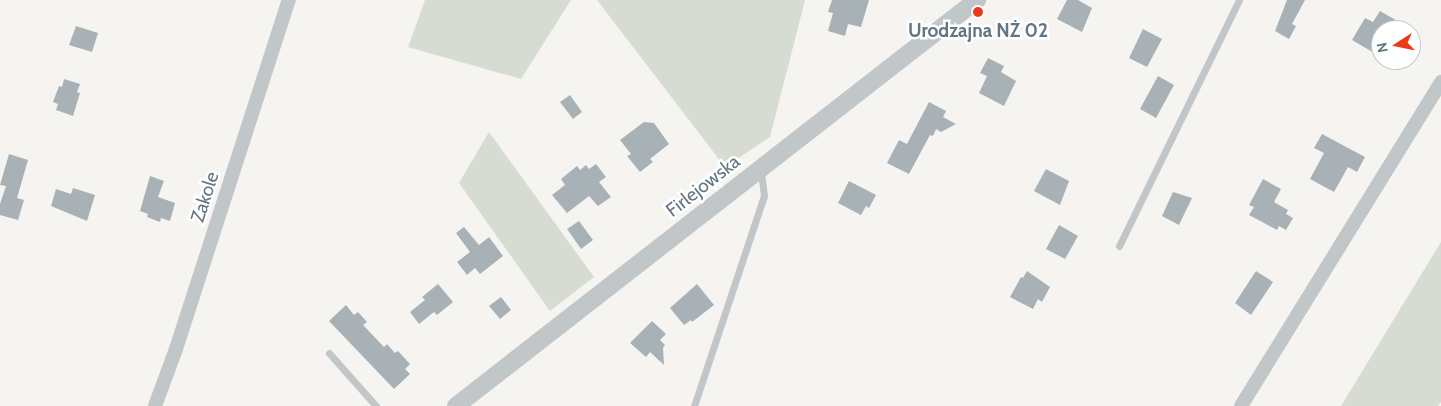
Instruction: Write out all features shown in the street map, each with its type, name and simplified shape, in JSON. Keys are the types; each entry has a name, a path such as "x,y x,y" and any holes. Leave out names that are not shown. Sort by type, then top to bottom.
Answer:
{"street":[{"name":"Zakole","path":"155,406 179,340 289,0"},
{"name":"Firlejowska","path":"456,406 977,0"},
{"path":"1241,406 1441,82"}],"lane":[{"path":"1119,246 1239,0"},
{"path":"694,406 764,196 762,179 758,170"},
{"path":"329,353 376,406"}],"shaded area":[{"path":"425,0 571,0 521,79 408,47"},
{"path":"597,0 805,0 770,137 725,167"},
{"path":"489,132 594,277 550,311 459,183"},
{"path":"1441,242 1441,402 1438,406 1341,406"}],"building":[{"path":"832,0 869,0 861,27 848,24 845,36 828,31 833,13 828,12"},
{"path":"1067,0 1078,0 1092,8 1082,32 1057,19"},
{"path":"1287,0 1305,0 1292,24 1296,26 1289,39 1275,31"},
{"path":"1380,11 1396,20 1374,20"},
{"path":"1365,18 1371,21 1371,51 1352,40"},
{"path":"76,26 98,33 92,52 69,45"},
{"path":"1143,29 1162,39 1147,67 1129,58"},
{"path":"988,58 1004,66 1001,72 1016,81 1004,106 979,93 987,76 980,73"},
{"path":"1158,76 1174,85 1156,118 1140,109"},
{"path":"64,79 80,84 77,92 80,93 73,116 56,110 58,104 53,102 59,86 62,87"},
{"path":"570,95 582,112 573,119 560,102"},
{"path":"929,102 946,111 943,117 956,124 941,132 936,129 933,136 930,135 909,174 887,163 899,140 907,144"},
{"path":"644,122 654,123 669,144 650,159 653,162 640,172 627,156 631,154 620,140"},
{"path":"1322,134 1365,157 1357,172 1348,167 1334,192 1310,179 1324,153 1314,148"},
{"path":"9,154 28,160 17,198 24,200 18,220 0,215 0,204 6,186 0,185"},
{"path":"596,164 606,177 599,182 611,197 598,206 589,196 567,213 552,195 565,185 561,179 577,166 580,170 586,165 589,169"},
{"path":"1046,169 1069,181 1060,205 1034,191"},
{"path":"150,176 164,181 158,197 175,203 170,221 161,218 160,222 147,217 148,214 140,211"},
{"path":"1263,179 1281,189 1274,202 1288,210 1286,214 1293,218 1286,230 1279,226 1277,230 1249,215 1254,207 1249,205"},
{"path":"849,181 876,195 869,208 866,206 861,215 838,203"},
{"path":"73,188 95,195 87,221 51,206 56,189 71,194"},
{"path":"1173,192 1192,198 1179,225 1162,216"},
{"path":"579,221 593,240 581,249 567,229"},
{"path":"1059,225 1078,236 1065,259 1046,249"},
{"path":"464,227 479,245 489,237 503,256 480,274 475,268 467,275 457,262 470,252 456,233"},
{"path":"1027,271 1050,287 1042,302 1038,299 1033,309 1010,297 1021,277 1023,278"},
{"path":"1256,271 1273,282 1251,315 1235,303"},
{"path":"438,284 453,302 437,315 434,312 419,324 410,312 425,300 422,297"},
{"path":"697,284 714,305 692,322 691,320 684,325 670,308"},
{"path":"501,297 511,310 500,319 489,306"},
{"path":"346,305 354,315 358,312 367,322 363,325 384,347 387,344 395,353 398,351 410,364 405,369 410,374 394,389 329,321"},
{"path":"652,321 666,334 660,340 665,345 663,348 664,365 650,352 646,357 630,343"}],"place":[{"name":"Urodzajna NŻ 02","path":"978,12"}]}
